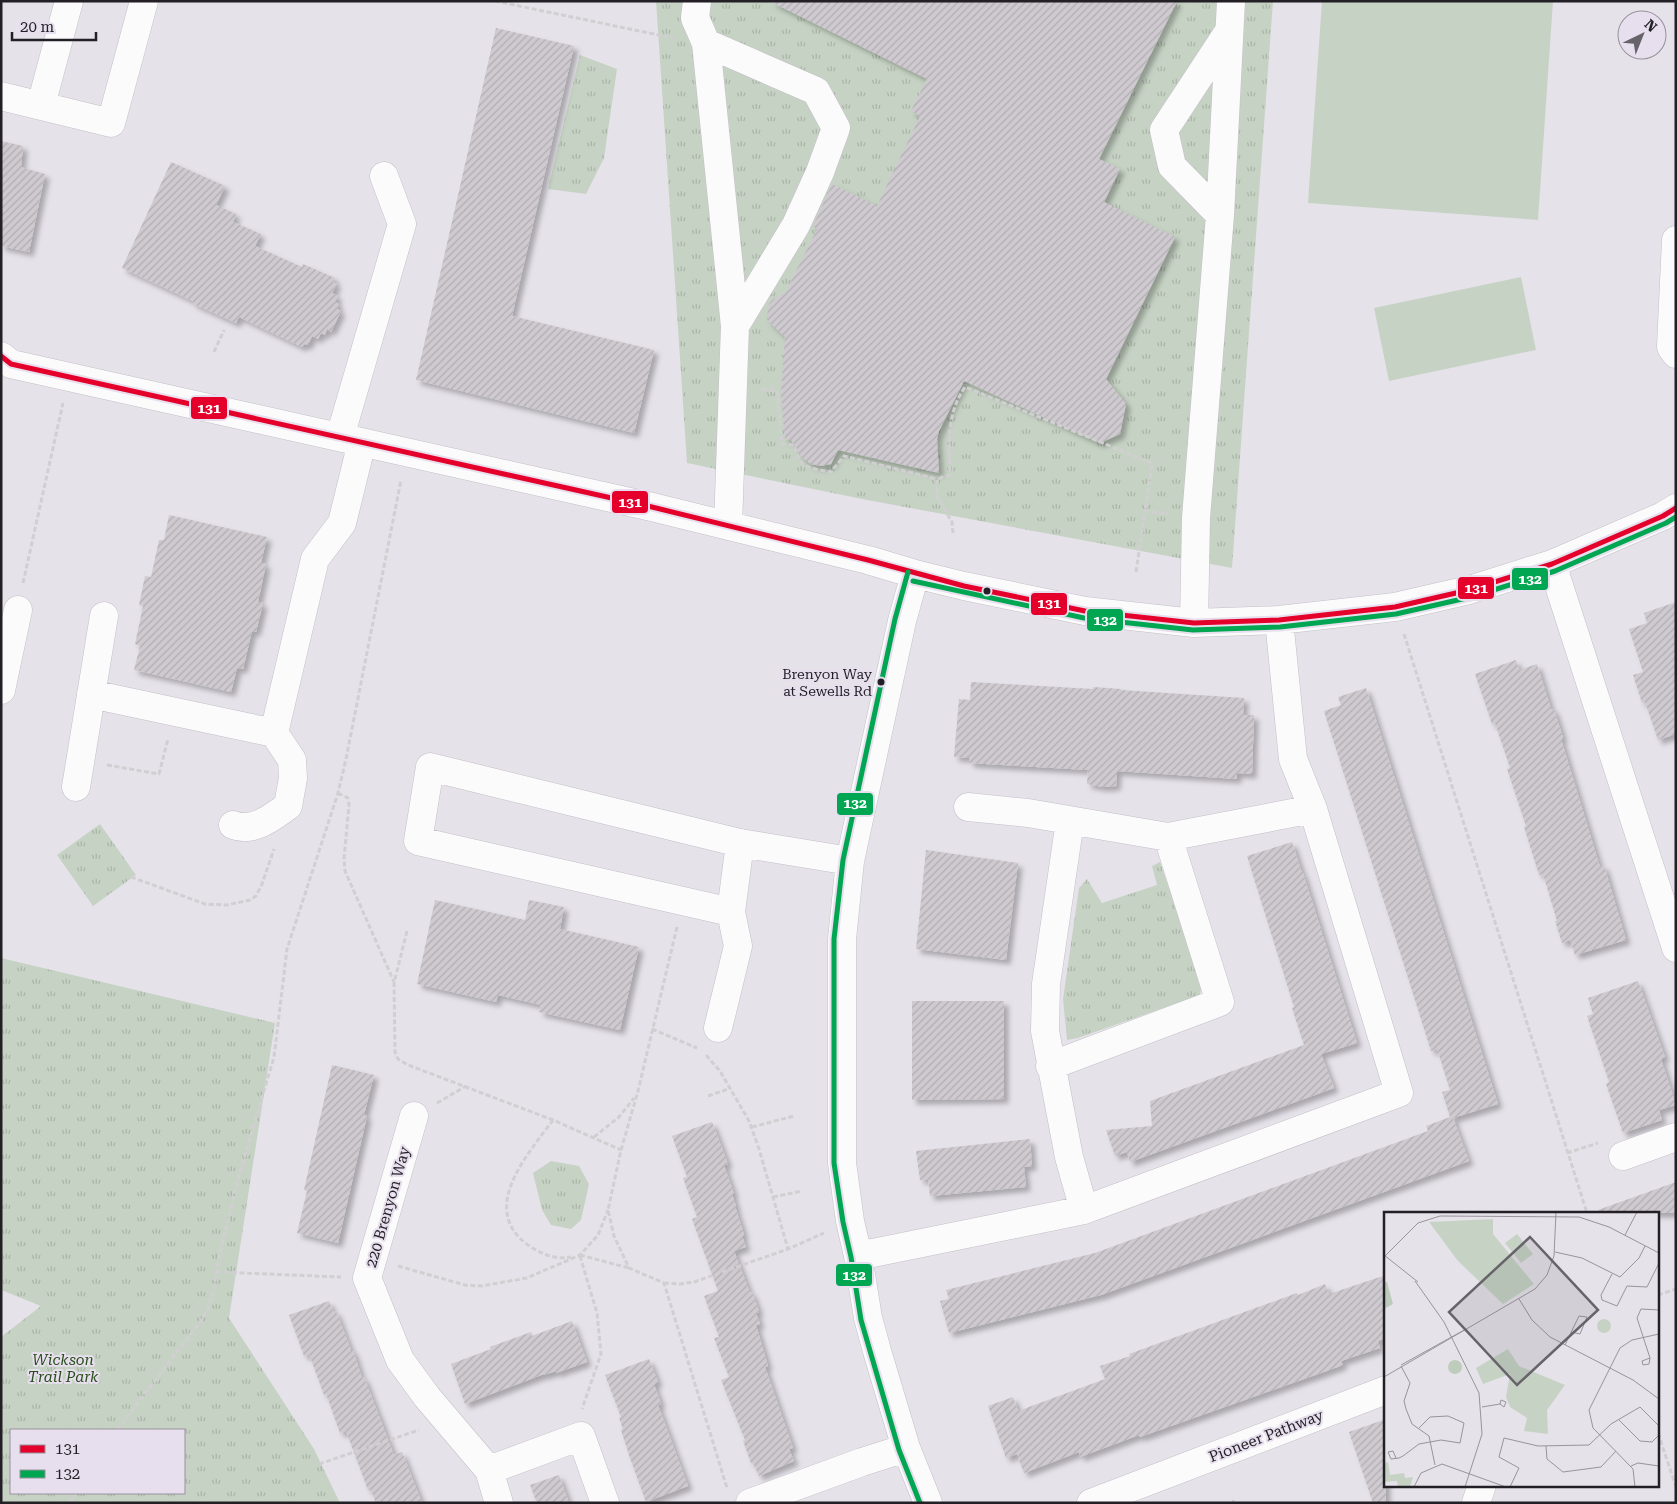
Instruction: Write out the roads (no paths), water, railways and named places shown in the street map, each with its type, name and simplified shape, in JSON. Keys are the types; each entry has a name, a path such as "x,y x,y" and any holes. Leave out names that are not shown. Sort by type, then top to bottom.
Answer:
{"street":[{"path":"41,105 69,1"},
{"path":"1,96 111,123 144,1"},
{"path":"697,1 695,18 706,43 735,326 728,526"},
{"path":"1194,623 1196,518 1220,215 1231,1"},
{"path":"1220,215 1172,166 1164,130 1230,29"},
{"path":"706,43 816,91 836,128 820,172 796,225 735,326"},
{"path":"274,733 315,559 342,523 351,440 402,224 384,176"},
{"path":"1676,240 1671,347 1676,354"},
{"path":"5,362 652,507 868,560 915,574 1085,611 1194,623 1278,620 1395,607 1469,590 1552,564 1663,516 1676,508"},
{"path":"1552,564 1676,948"},
{"path":"915,574 902,621 850,861 842,949 842,1163 850,1221 872,1335 906,1448 928,1503"},
{"path":"3,677 20,599"},
{"path":"78,774 104,616"},
{"path":"858,1256 1084,1210 1399,1093 1313,809 1293,759 1278,620"},
{"path":"91,694 274,733 292,760 294,778 288,806 260,825 238,827 234,825"},
{"path":"731,912 418,841 430,768 740,843 850,861"},
{"path":"968,807 1028,813 1168,837 1313,809"},
{"path":"1070,821 1046,984 1045,1031 1050,1066 1069,1157 1084,1210"},
{"path":"1050,1066 1220,1002 1168,837"},
{"path":"718,1028 738,946 731,912 740,843"},
{"name":"220 Brenyon Way","path":"414,1116 370,1269 400,1360 427,1397 489,1470 499,1503"},
{"path":"1624,1156 1676,1137"},
{"name":"Pioneer Pathway","path":"1091,1503 1151,1493 1384,1391"},
{"path":"489,1470 581,1436 605,1503"},
{"path":"739,1497 854,1465 906,1448"},
{"path":"1476,1503 1482,1486"}],"place":[{"name":"Brenyon Way at Sewells Rd","path":"881,682"}],"park label":[{"name":"Wickson Trail Park","path":"63,1368"}]}
